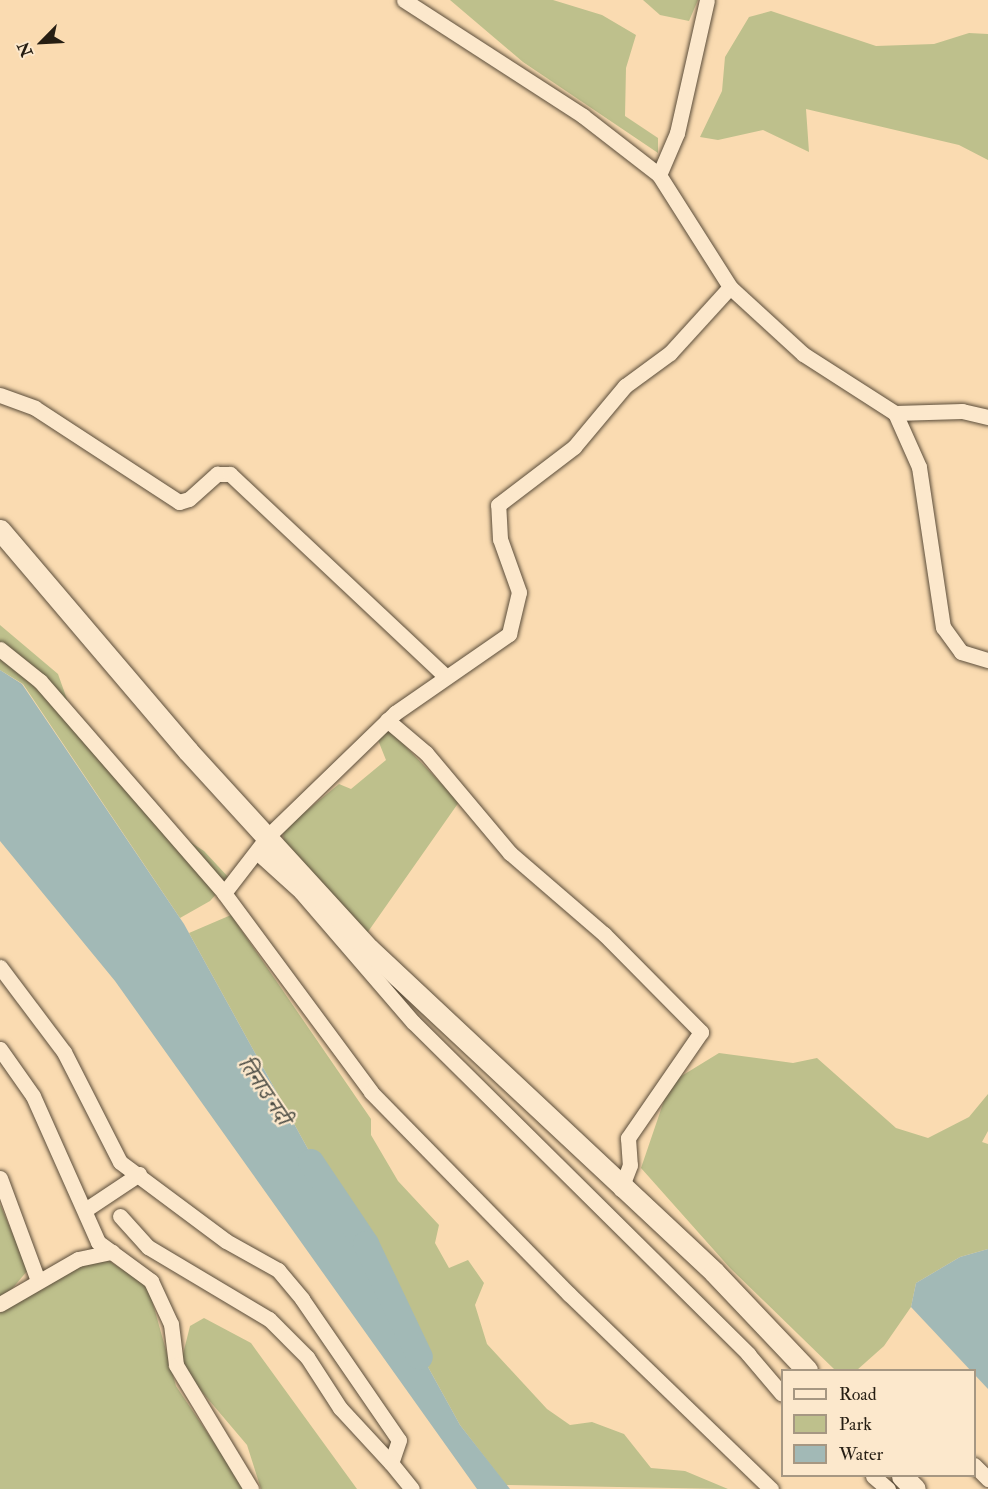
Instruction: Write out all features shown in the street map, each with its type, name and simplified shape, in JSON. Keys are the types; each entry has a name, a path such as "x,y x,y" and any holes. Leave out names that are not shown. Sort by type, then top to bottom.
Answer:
{"street":[{"path":"404,0 583,116 660,175 730,287 803,354 895,413 919,467 943,627 961,652 988,660"},
{"path":"660,175 677,134 707,0"},
{"path":"224,893 263,845 387,720 445,676 498,647 515,623 519,592 496,523 503,498 574,447 626,386 670,353 705,307 730,287"},
{"path":"0,395 35,408 179,502 217,474 230,474 445,676"},
{"path":"895,413 962,411 988,417"},
{"path":"0,530 188,751 301,892 413,1022 748,1354 781,1392"},
{"path":"0,649 40,681 224,893 371,1092 569,1294 771,1489"},
{"path":"387,720 426,753 510,853 604,934 701,1032 628,1138 630,1165 621,1189"},
{"path":"263,845 621,1189 714,1272 805,1369"},
{"path":"0,967 64,1052 120,1162 226,1241 278,1270 399,1440 391,1463"},
{"path":"0,1049 33,1096 98,1242 152,1281 171,1324 176,1365 250,1489"},
{"path":"85,1210 139,1174"},
{"path":"0,1178 38,1281"},
{"path":"120,1216 148,1247 269,1319 307,1357 340,1408 412,1489"},
{"path":"0,1304 78,1258 112,1252"},
{"path":"976,1466 988,1479"},
{"path":"874,1477 888,1489"},
{"path":"903,1477 915,1489"}],"green space":[{"path":"450,0 553,0 602,15 636,35 626,68 625,116 658,138 658,153 523,62"},
{"path":"643,0 698,0 689,21 660,15"},
{"path":"771,11 876,46 934,44 969,33 988,34 988,160 959,145 806,109 809,152 763,130 718,140 700,137 722,91 725,57 749,17"},
{"path":"0,625 58,674 75,722 146,813 204,851 230,879 210,901 180,918 23,684 0,670"},
{"path":"389,729 459,802 365,936 284,846 283,830 339,784 351,789 386,760 378,740"},
{"path":"231,915 371,1119 371,1135 398,1181 439,1225 435,1243 449,1268 468,1260 484,1283 475,1305 487,1344 547,1409 570,1425 592,1422 624,1434 651,1468 685,1471 728,1489 506,1485 460,1425 189,933"},
{"path":"719,1053 793,1063 817,1058 896,1128 928,1138 969,1117 988,1094 988,1131 982,1142 988,1144 988,1249 960,1257 916,1283 911,1307 884,1346 858,1369 834,1369 730,1268 641,1168 670,1083"},
{"path":"0,1204 28,1270 0,1303"},
{"path":"103,1257 148,1286 176,1386 245,1489 0,1489 0,1313 45,1273"},
{"path":"204,1318 251,1343 357,1489 261,1489 247,1445 180,1366 190,1326"}],"water":[{"path":"0,670 22,684 184,924 460,1425 510,1489 477,1489 115,981 0,841"},
{"path":"988,1249 988,1389 976,1376 976,1369 969,1369 911,1307 916,1283 960,1257"}],"waterway":[{"name":"तिनाउ नदी","path":"311,1162 366,1244 420,1357"}]}
